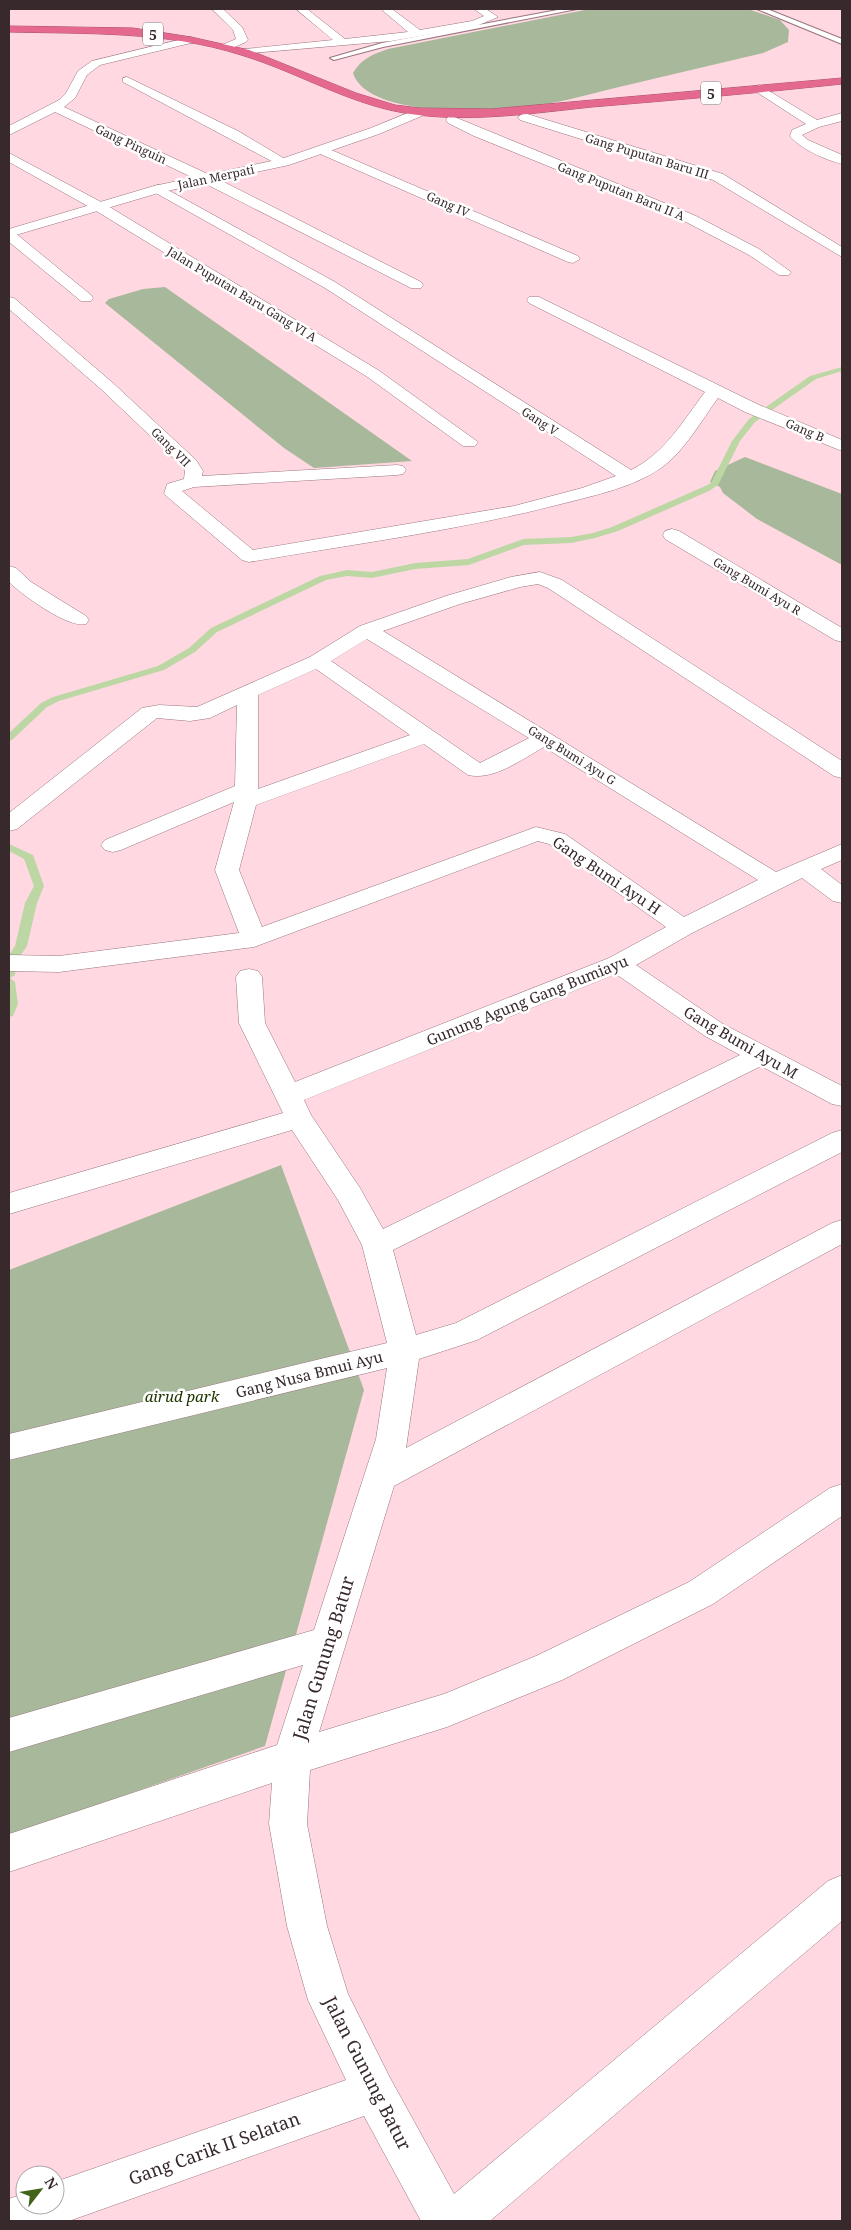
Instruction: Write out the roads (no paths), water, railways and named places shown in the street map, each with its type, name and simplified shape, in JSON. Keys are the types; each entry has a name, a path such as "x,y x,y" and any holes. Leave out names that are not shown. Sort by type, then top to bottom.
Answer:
{"highway":[{"name":"5","path":"9,29 133,32 226,47 245,52 291,72 292,79 335,100 369,110 415,114 452,120 524,118 581,107"},
{"name":"5","path":"415,114 491,113 581,107 842,81"}],"street":[{"path":"217,9 238,29 242,40 226,47"},
{"path":"301,9 343,43"},
{"path":"386,9 418,34"},
{"path":"245,52 418,34 474,24 493,17 479,9"},
{"path":"9,131 56,108 71,95 82,73 96,63 191,40"},
{"path":"127,80 284,162"},
{"path":"760,89 815,124"},
{"name":"Gang Pinguin","path":"56,108 207,179 416,285"},
{"name":"Jalan Merpati","path":"9,234 98,206 159,190 284,162 322,150 415,114"},
{"name":"Gang Puputan Baru III","path":"524,118 718,177 842,253"},
{"path":"840,119 815,124 796,133 799,140 804,143 842,160"},
{"name":"Gang Puputan Baru II A","path":"452,120 581,176 694,220 729,236 784,272"},
{"name":"Gang IV","path":"322,150 573,259"},
{"name":"Jalan Puputan Baru Gang VI A","path":"9,157 98,206 372,373 468,442"},
{"name":"Gang V","path":"159,190 323,281 630,477"},
{"path":"9,234 86,298"},
{"name":"Gang B","path":"534,300 751,408 842,446"},
{"name":"Gang VII","path":"9,301 108,387 190,464 194,471 192,482 173,488 172,492 244,554 253,556 515,511 588,492 630,477"},
{"path":"630,477 654,465 668,453 715,390"},
{"path":"192,482 396,470"},
{"name":"Gang Bumi Ayu R","path":"672,535 842,636"},
{"path":"9,572 24,586 79,620"},
{"path":"9,824 150,713 159,711 190,714 202,713 317,661 367,630 453,600 533,578 547,580 842,771"},
{"name":"Gang Bumi Ayu G","path":"367,630 545,738 775,882"},
{"path":"317,661 427,736 464,764 479,770 491,767 545,738"},
{"path":"248,693 246,795 227,870 254,939"},
{"path":"113,845 246,795 427,736"},
{"name":"Gang Bumi Ayu H","path":"9,963 59,964 254,939 536,834 547,835 558,840 684,928"},
{"name":"Gunung Agung Gang Bumiayu","path":"9,1203 293,1107 618,964 775,882 842,852"},
{"path":"804,868 842,896"},
{"name":"Gang Bumi Ayu M","path":"618,964 714,1030 759,1056 842,1097"},
{"name":"Jalan Gunung Batur","path":"249,976 252,1023 293,1107 350,1195 377,1245 405,1351 392,1439 292,1758 288,1824 307,1926 329,2000 374,2091 445,2221"},
{"path":"377,1245 759,1056"},
{"name":"Gang Nusa Bmui Ayu","path":"9,1447 405,1351 466,1332 842,1140"},
{"path":"380,1477 842,1231"},
{"path":"9,1853 292,1758 447,1710 549,1668 702,1593 842,1498"},
{"path":"9,1735 328,1642"},
{"path":"456,2221 842,1895"},
{"name":"Gang Carik II Selatan","path":"65,2201 374,2091"},
{"name":"Gang Carik II Selatan","path":"9,2221 26,2215"}],"lane":[{"path":"334,58 382,45 573,9"},
{"path":"761,9 842,42"}],"waterway":[{"path":"9,738 44,705 56,699 161,668 192,650 214,630 323,578 347,573 372,575 415,566 469,562 523,542 571,540 595,535 615,529 706,489 714,485 736,441 752,421 806,382 821,374 842,369"},
{"path":"9,847 29,857 39,886 31,903 21,946 10,962 9,975"},
{"path":"9,982 12,1004 9,1013"}],"park label":[{"name":"airud park","path":"182,1396"}]}
